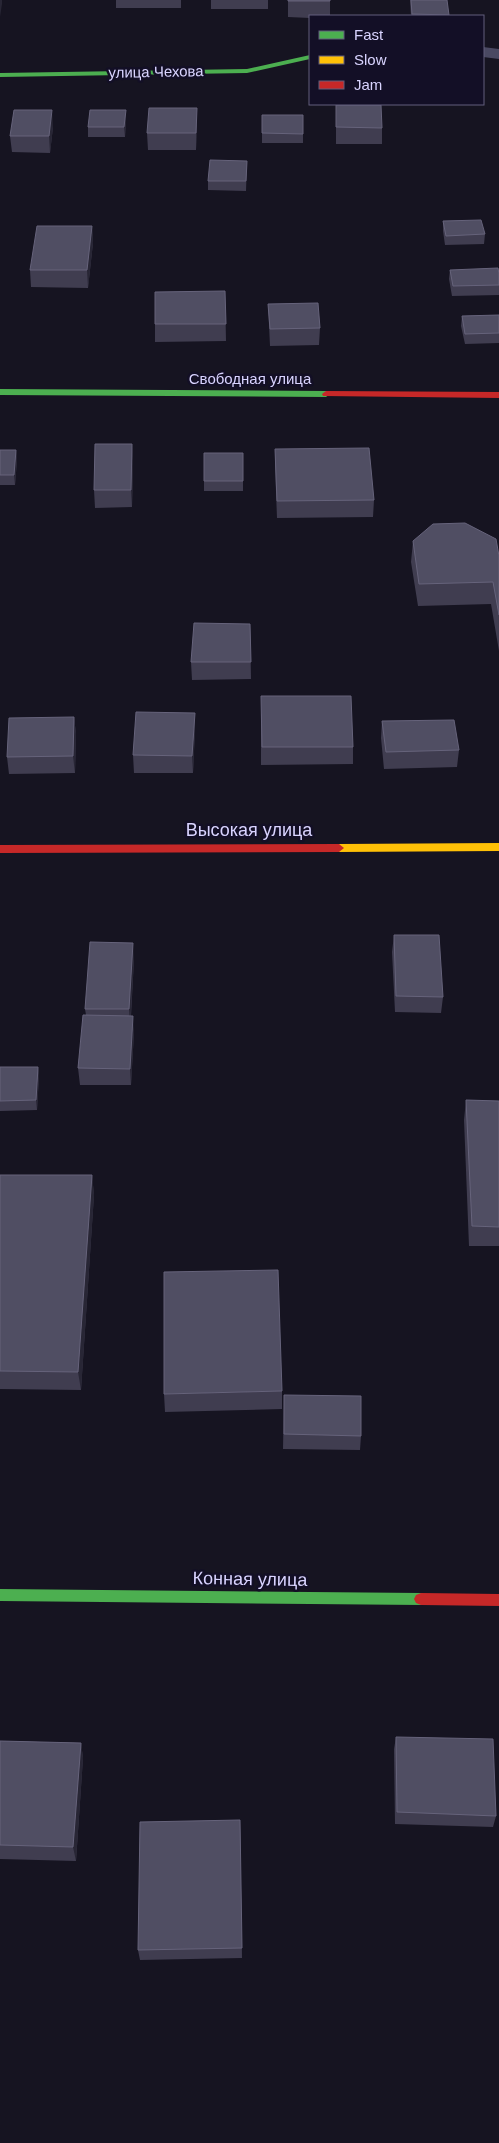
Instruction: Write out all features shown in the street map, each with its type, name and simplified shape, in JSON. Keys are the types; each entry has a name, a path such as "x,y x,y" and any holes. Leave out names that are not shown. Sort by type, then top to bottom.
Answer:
{"street":[{"path":"484,52 499,54"},
{"name":"улица Чехова","path":"0,75 248,71 309,57"},
{"name":"Свободная улица","path":"0,392 499,395"},
{"name":"Высокая улица","path":"0,849 499,847"},
{"name":"Конная улица","path":"0,1595 499,1600"}],"building":[{"path":"330,0 330,1 288,1"},
{"path":"411,0 447,0 449,15 412,14"},
{"path":"336,105 381,105 382,128 336,127"},
{"path":"149,108 197,108 196,133 147,133"},
{"path":"14,110 52,110 49,136 10,136"},
{"path":"90,110 126,110 124,127 88,127"},
{"path":"262,115 303,115 303,134 262,133"},
{"path":"210,160 247,161 246,181 208,181"},
{"path":"481,220 485,234 446,236 443,221"},
{"path":"37,226 92,226 87,270 30,270"},
{"path":"498,268 499,285 453,286 450,270"},
{"path":"225,291 226,324 155,324 155,292"},
{"path":"318,303 320,328 270,329 268,304"},
{"path":"499,315 499,333 465,334 462,316"},
{"path":"95,444 132,444 131,490 94,490"},
{"path":"369,448 374,500 277,501 275,449"},
{"path":"0,450 16,450 14,475 0,475"},
{"path":"204,453 243,453 243,481 204,481"},
{"path":"465,523 496,539 499,556 499,615 493,582 419,584 413,541 433,524"},
{"path":"194,623 250,624 251,662 191,662"},
{"path":"261,696 351,696 353,747 262,747"},
{"path":"136,712 195,713 192,756 133,755"},
{"path":"74,717 73,756 7,757 9,718"},
{"path":"454,720 459,750 386,752 382,721"},
{"path":"394,935 439,935 443,997 396,996"},
{"path":"90,942 133,943 129,1009 85,1009"},
{"path":"83,1015 133,1016 130,1069 78,1068"},
{"path":"0,1067 38,1067 36,1100 0,1101"},
{"path":"466,1100 499,1101 499,1227 472,1226"},
{"path":"0,1175 92,1175 78,1372 0,1371"},
{"path":"278,1270 282,1391 164,1394 164,1272"},
{"path":"284,1395 361,1396 361,1436 284,1434"},
{"path":"396,1737 493,1739 496,1816 397,1812"},
{"path":"0,1741 81,1743 73,1847 0,1845"},
{"path":"240,1820 242,1948 138,1950 140,1822"}],"traffic: fast":[{"path":"0,75 247,71 309,57"},
{"path":"0,392 326,394"},
{"path":"0,1595 421,1599"}],"traffic: slow":[{"path":"339,848 499,847"}],"traffic: jam":[{"path":"326,394 499,395"},
{"path":"0,849 339,848"},
{"path":"421,1599 499,1600"}]}
